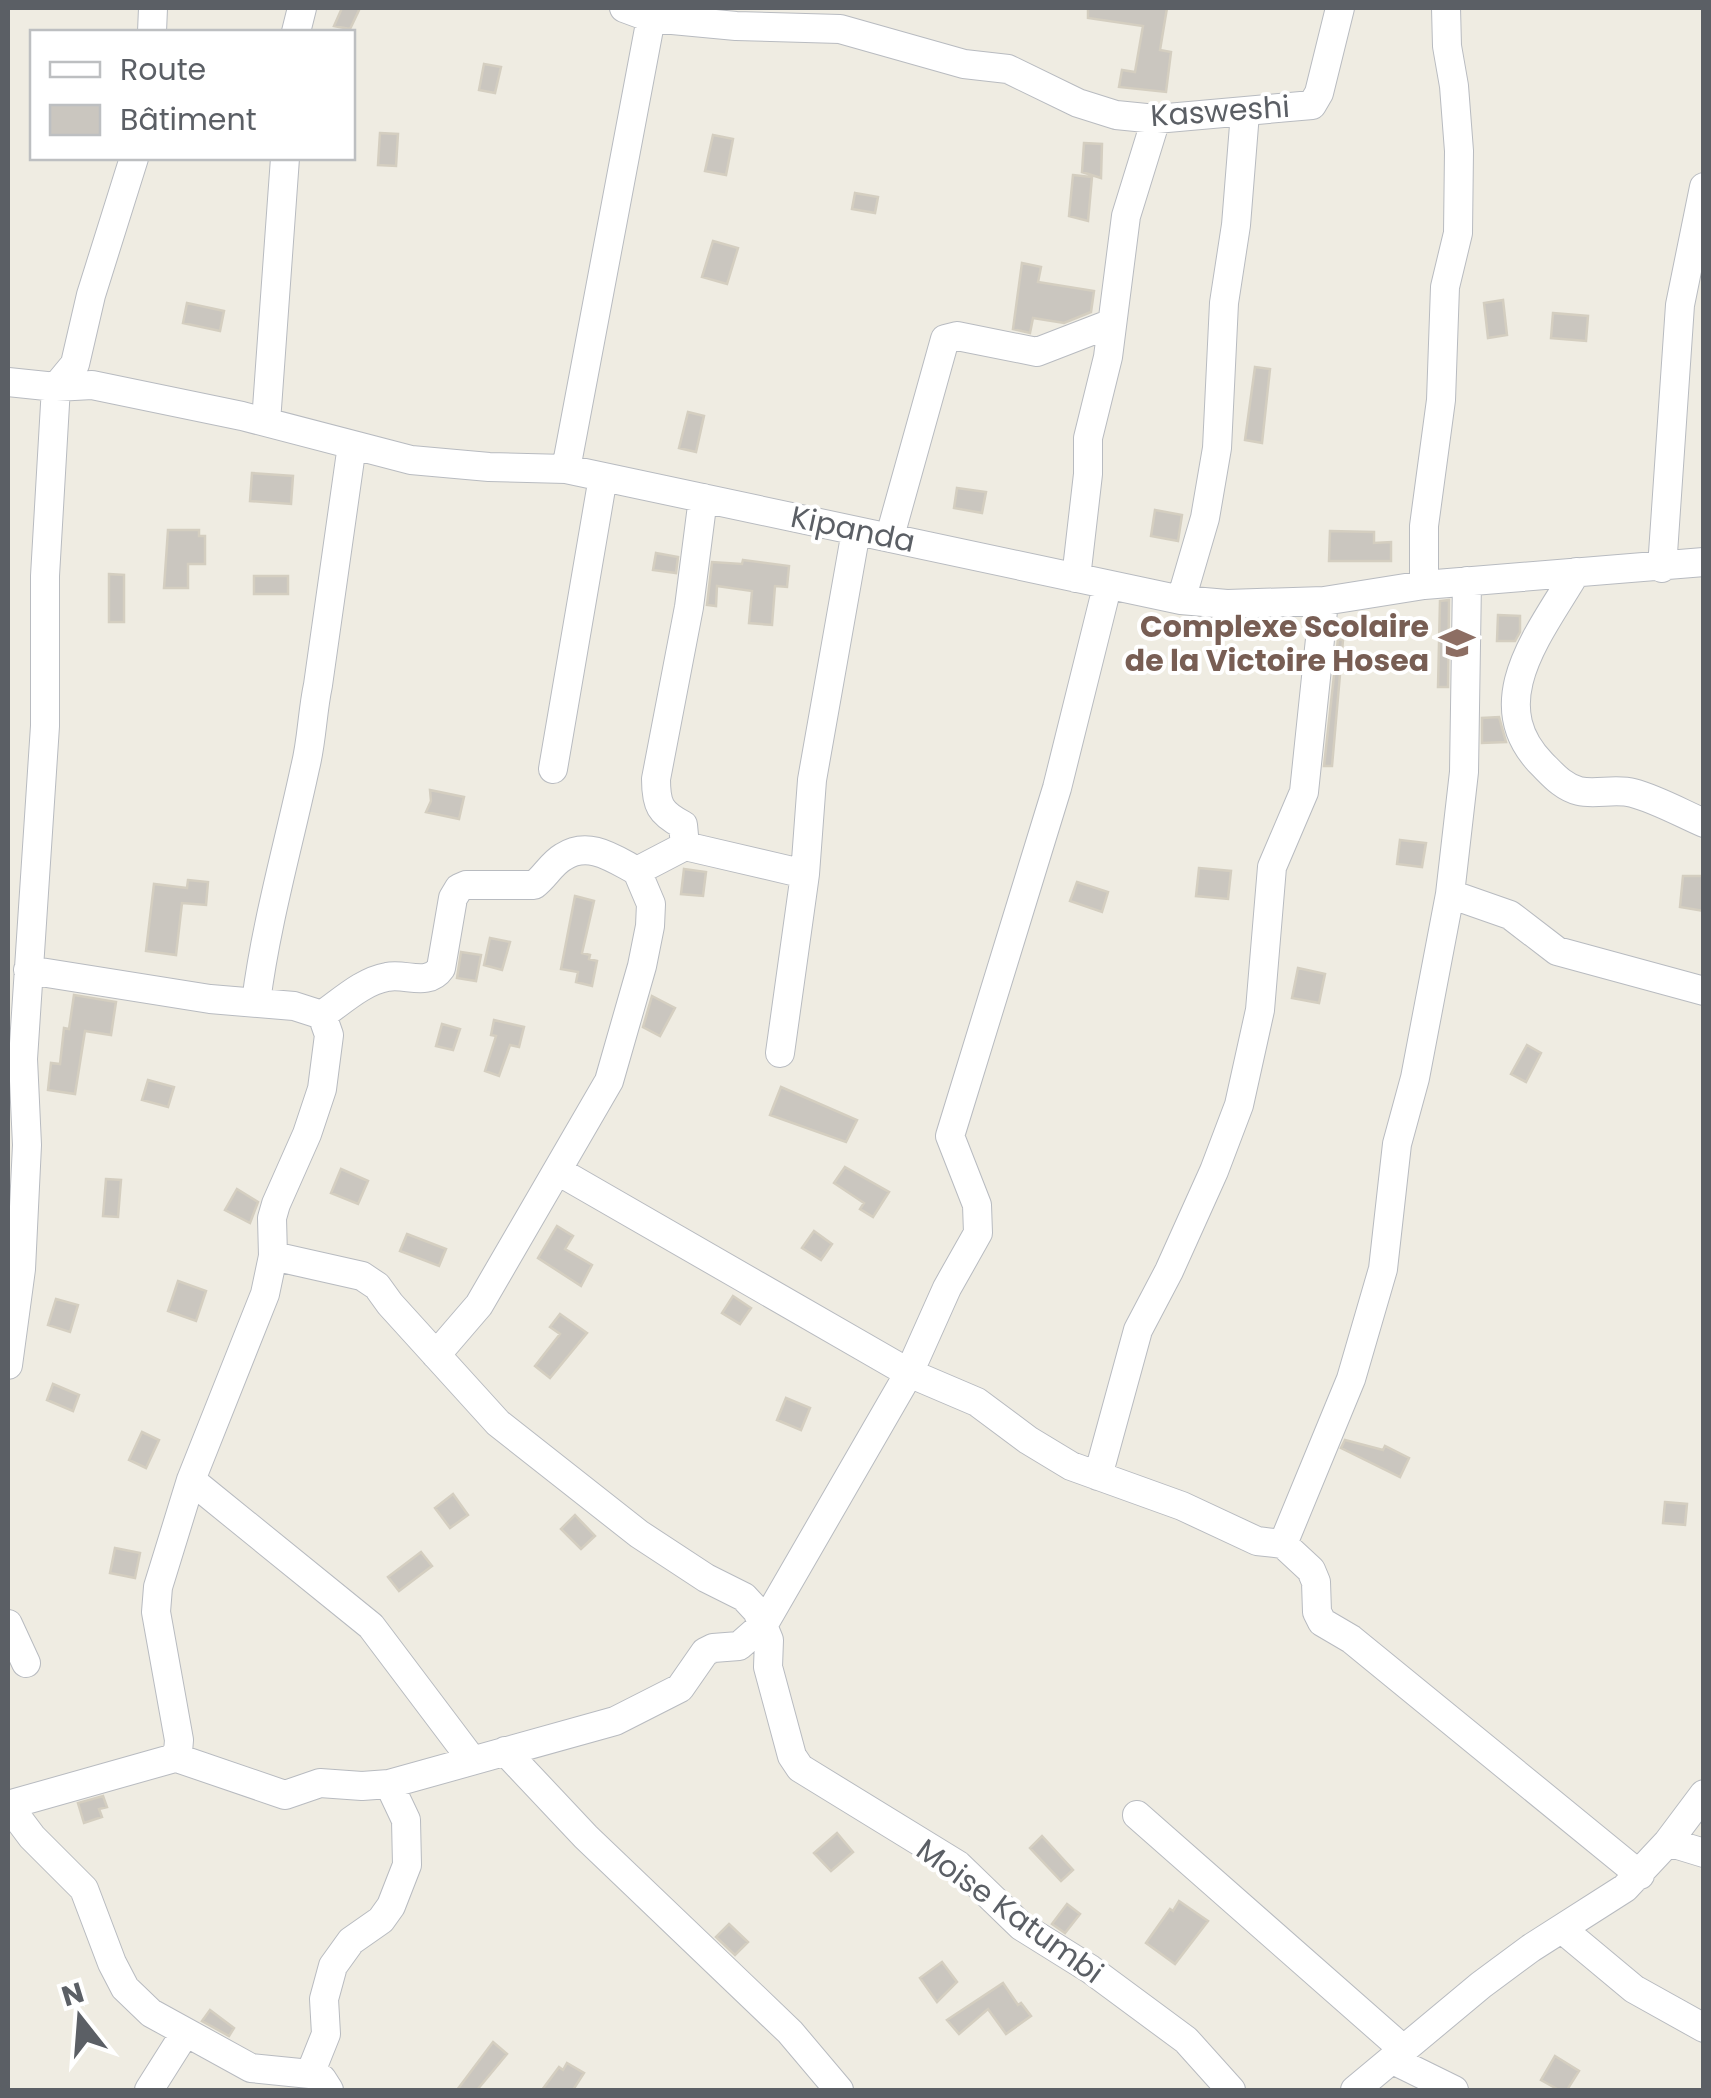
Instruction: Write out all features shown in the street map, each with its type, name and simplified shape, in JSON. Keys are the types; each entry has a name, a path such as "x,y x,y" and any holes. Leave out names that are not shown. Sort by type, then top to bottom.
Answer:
{"street":[{"name":"Kasweshi","path":"624,8 736,26 840,29 964,64 1008,69 1088,107 1116,115 1156,119 1312,105 1340,8"},
{"path":"1424,586 1426,513 1441,400 1445,288 1458,233 1459,151 1446,8"},
{"path":"566,469 651,13"},
{"path":"1181,600 1205,518 1217,448 1224,302 1236,225 1244,112"},
{"path":"1076,578 1088,474 1088,438 1104,379 1126,216 1156,119"},
{"path":"8,1365 21,1269 27,1145 24,1059 42,780 44,576 56,387 76,364 91,295 133,160"},
{"path":"266,422 285,160"},
{"path":"1662,568 1680,305 1702,200"},
{"path":"890,536 945,339 957,336 1037,352 1112,323"},
{"name":"Kipanda","path":"8,382 56,387 92,385 266,422 411,460 566,469 1181,600 1227,604 1324,602 1467,581 1704,562"},
{"path":"256,1002 267,928 307,763 310,720 352,445"},
{"path":"553,769 602,476"},
{"path":"685,846 683,826 663,814 658,806 656,779 689,607 704,498"},
{"path":"780,1052 805,874 812,780 856,531"},
{"path":"1576,572 1542,629 1515,690 1515,723 1523,742 1563,784 1578,791 1632,793 1704,823"},
{"path":"1283,1544 1352,1378 1378,1288 1397,1144 1415,1078 1450,894 1464,772 1467,581"},
{"path":"390,1784 406,1820 407,1865 391,1906 381,1920 351,1941 333,1966 324,1999 326,2034 320,2082 251,2068 151,2013 126,1988 112,1963 84,1889 32,1837 8,1806 174,1756 285,1795 320,1783 390,1784 615,1721 680,1688 705,1652 739,1646 764,1624 909,1373 947,1288 978,1233 977,1204 950,1136 1048,822 1107,587"},
{"path":"1098,1476 1138,1330 1170,1271 1238,1106 1260,1010 1272,867 1304,792 1324,602"},
{"path":"637,871 685,846 805,874"},
{"path":"322,1015 362,987 388,977 437,975 453,898 458,888 466,885 534,885 562,858 593,850 637,871 651,904 642,966 610,1082 479,1305 436,1355"},
{"path":"1450,894 1510,915 1557,951 1704,992"},
{"path":"28,970 210,999 294,1006 322,1015"},
{"path":"174,1756 179,1740 156,1612 158,1588 191,1480 265,1294 272,1256 272,1218 322,1089 329,1035 322,1015"},
{"path":"558,1172 909,1373 977,1402 1071,1466 1182,1506 1257,1541 1283,1544 1311,1570 1322,1622 1350,1638 1640,1874"},
{"path":"272,1256 362,1276 378,1286 498,1423 639,1534 706,1578 744,1597 764,1624"},
{"path":"191,1480 371,1626 472,1760"},
{"path":"8,1624 26,1664"},
{"name":"Moise Katumbi","path":"764,1624 772,1683 792,1756 800,1768 958,1866 1021,1926 1090,1969 1186,2040 1230,2090"},
{"path":"506,1751 576,1826 790,2032 839,2090"},
{"path":"1355,2090 1481,1985 1606,1902 1640,1874 1704,1794"},
{"path":"1137,1815 1399,2055 1454,2090"},
{"path":"1668,1842 1704,1853"},
{"path":"1562,1929 1634,1989 1704,2028"},
{"path":"149,2090 186,2033"}],"building":[{"path":"342,8 360,8 350,29 334,26"},
{"path":"1088,8 1167,8 1160,50 1171,52 1166,92 1119,87 1122,70 1135,72 1143,26 1088,18"},
{"path":"484,64 501,67 495,93 479,90"},
{"path":"380,133 398,134 396,166 378,165"},
{"path":"713,135 733,139 726,175 705,171"},
{"path":"1084,143 1102,144 1101,178 1082,172"},
{"path":"1073,175 1092,177 1088,221 1069,216"},
{"path":"855,193 878,197 875,213 852,209"},
{"path":"713,241 738,248 727,284 702,277"},
{"path":"1022,263 1041,267 1038,282 1094,291 1091,312 1064,323 1033,318 1030,333 1013,329"},
{"path":"1503,300 1507,335 1488,338 1484,303"},
{"path":"187,303 224,311 220,331 183,323"},
{"path":"1553,313 1588,316 1586,341 1551,338"},
{"path":"1255,367 1270,369 1262,443 1245,440"},
{"path":"688,412 704,416 696,452 679,448"},
{"path":"252,473 293,476 291,504 250,501"},
{"path":"957,488 986,492 982,513 954,508"},
{"path":"1155,510 1182,515 1178,541 1151,536"},
{"path":"168,530 199,530 199,536 205,536 205,564 188,564 188,588 164,588"},
{"path":"1330,531 1374,532 1374,543 1391,542 1391,561 1329,561"},
{"path":"656,553 678,557 676,573 653,570"},
{"path":"743,560 789,566 787,587 775,586 772,625 749,623 752,591 717,586 716,606 707,605 712,562 742,564"},
{"path":"109,574 124,575 124,622 109,622"},
{"path":"254,576 288,576 288,594 254,594"},
{"path":"1449,600 1448,687 1438,687 1440,601"},
{"path":"1498,615 1520,616 1520,632 1515,641 1497,641"},
{"path":"1338,639 1343,640 1332,766 1324,766"},
{"path":"1499,717 1506,742 1482,743 1482,718"},
{"path":"430,790 464,797 459,819 426,812"},
{"path":"1400,840 1426,843 1422,867 1397,864"},
{"path":"1199,868 1231,871 1228,899 1196,896"},
{"path":"684,869 706,872 703,896 681,894"},
{"path":"1683,876 1704,876 1704,911 1680,907"},
{"path":"188,880 208,882 206,905 182,903 176,955 146,951 154,884 187,888"},
{"path":"1077,882 1108,892 1102,912 1070,901"},
{"path":"575,896 594,901 582,953 597,961 592,986 576,982 578,972 561,969"},
{"path":"490,938 510,942 502,970 484,965"},
{"path":"461,952 481,955 476,981 457,978"},
{"path":"1298,968 1325,974 1319,1003 1292,998"},
{"path":"74,995 116,1002 111,1035 85,1031 75,1094 48,1090 51,1063 60,1064 64,1028 69,1029"},
{"path":"652,996 675,1008 660,1036 643,1027"},
{"path":"494,1020 524,1027 519,1047 510,1045 499,1076 485,1071 496,1036 491,1035"},
{"path":"442,1024 460,1029 453,1050 436,1046"},
{"path":"1527,1045 1541,1053 1526,1082 1511,1074"},
{"path":"148,1080 174,1087 168,1107 142,1100"},
{"path":"781,1087 857,1120 846,1142 770,1115"},
{"path":"845,1167 889,1192 873,1217 860,1209 864,1203 834,1183"},
{"path":"341,1169 368,1181 358,1204 331,1193"},
{"path":"106,1179 121,1180 118,1217 103,1216"},
{"path":"237,1189 258,1202 250,1223 225,1210"},
{"path":"557,1226 573,1236 565,1249 592,1265 581,1286 538,1258"},
{"path":"814,1231 832,1244 821,1260 802,1248"},
{"path":"407,1234 446,1249 439,1266 400,1251"},
{"path":"178,1281 206,1291 196,1321 168,1311"},
{"path":"733,1296 751,1308 740,1324 722,1313"},
{"path":"56,1299 78,1305 70,1332 48,1325"},
{"path":"560,1314 587,1333 550,1378 535,1366 560,1334 550,1327"},
{"path":"53,1384 79,1395 73,1411 47,1400"},
{"path":"786,1398 810,1408 801,1430 777,1420"},
{"path":"142,1432 159,1440 146,1468 129,1460"},
{"path":"1345,1440 1383,1450 1385,1446 1409,1458 1400,1477 1341,1448"},
{"path":"453,1494 468,1515 450,1528 435,1508"},
{"path":"1665,1502 1687,1504 1685,1525 1663,1523"},
{"path":"575,1515 595,1536 581,1549 561,1529"},
{"path":"115,1548 140,1553 135,1578 110,1573"},
{"path":"421,1552 432,1566 399,1591 388,1577"},
{"path":"103,1796 107,1807 99,1809 102,1817 84,1823 78,1803"},
{"path":"837,1833 853,1852 831,1871 814,1853"},
{"path":"1042,1836 1073,1870 1061,1881 1030,1848"},
{"path":"1179,1901 1208,1921 1175,1964 1146,1943"},
{"path":"1067,1904 1080,1914 1065,1933 1052,1924"},
{"path":"729,1924 748,1942 735,1955 716,1937"},
{"path":"942,1962 957,1982 937,2002 920,1978"},
{"path":"1003,1983 1031,2016 1006,2034 988,2009 959,2034 947,2020"},
{"path":"210,2010 234,2028 229,2036 202,2021"},
{"path":"493,2042 507,2054 477,2090 457,2090"},
{"path":"1555,2056 1579,2071 1567,2090 1541,2080"},
{"path":"567,2063 584,2073 573,2090 542,2090 559,2067 563,2070"}],"place":[{"name":"Complexe Scolaire de la Victoire Hosea","path":"1457,643"}]}
